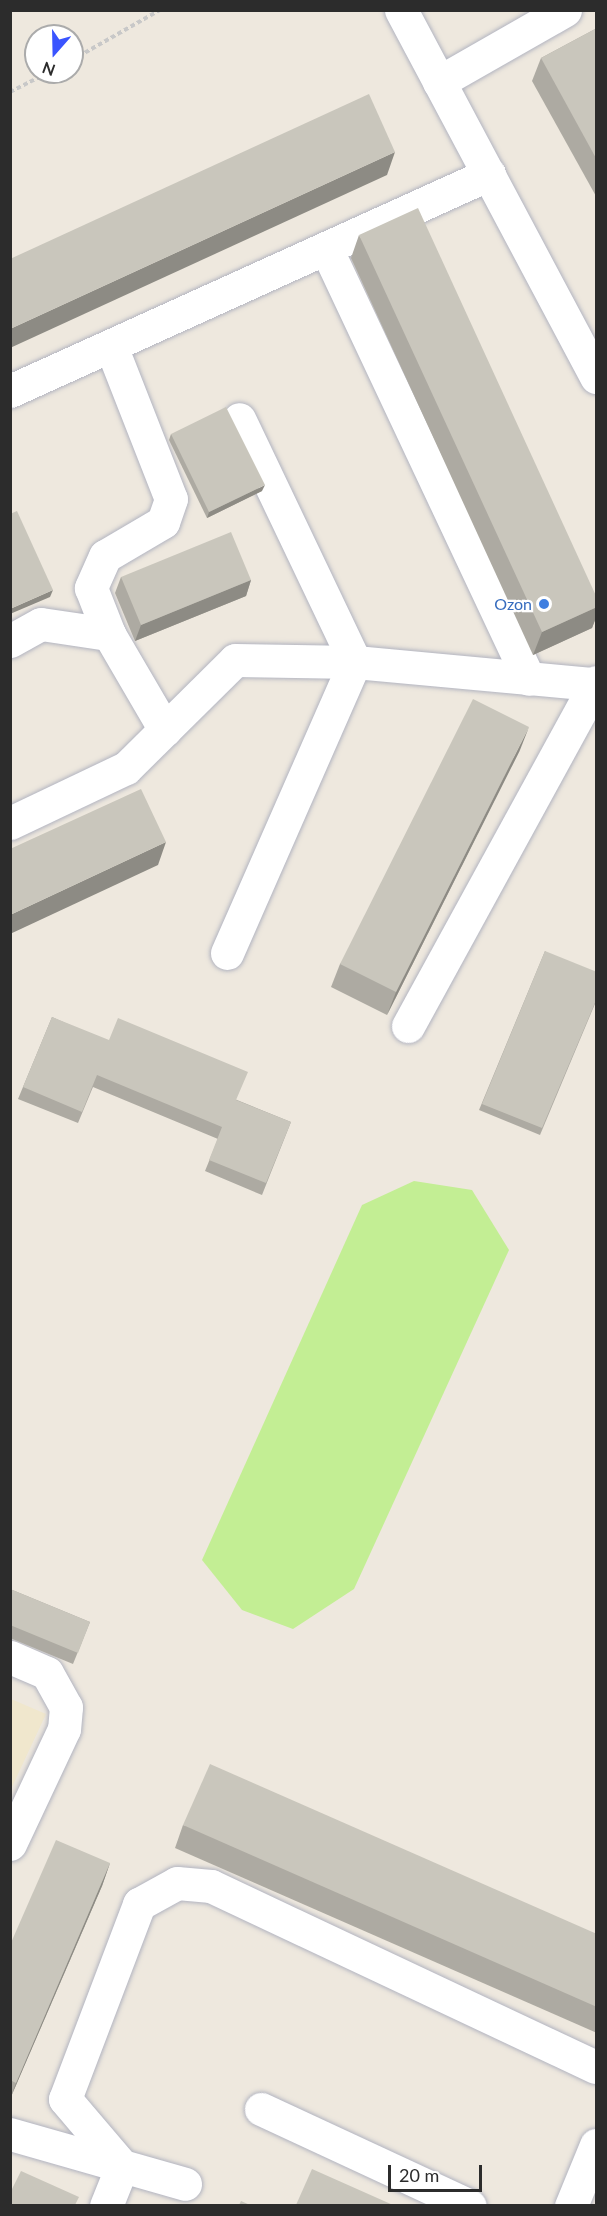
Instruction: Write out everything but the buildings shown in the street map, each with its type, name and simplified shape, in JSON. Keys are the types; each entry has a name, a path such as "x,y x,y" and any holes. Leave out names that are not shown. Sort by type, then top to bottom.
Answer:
{"street":[{"path":"401,10 597,377"},
{"path":"439,82 565,10"},
{"path":"10,391 489,174"},
{"path":"326,248 529,680"},
{"path":"111,346 171,499 163,522 105,556 91,588 110,634 165,730"},
{"path":"227,953 355,662 239,419"},
{"path":"10,641 41,624 110,634"},
{"path":"10,823 126,768 235,660 355,662 529,680 595,683 408,1026"},
{"path":"10,1657 47,1673 66,1707 64,1729 10,1844"},
{"path":"123,2166 66,2099 139,1904 177,1883 211,1886 597,2067"},
{"path":"261,2109 468,2205"},
{"path":"10,2134 185,2184"},
{"path":"571,2205 597,2145"},
{"path":"106,2205 123,2166"}],"path":[{"path":"84,53 160,10"},
{"path":"10,92 26,84"}],"shaded area":[{"path":"11,1699 46,1714 11,1789"}],"green space":[{"path":"414,1181 472,1190 509,1250 354,1589 293,1629 242,1610 202,1560 362,1205"}],"place":[{"name":"Ozon","path":"544,604"}]}
